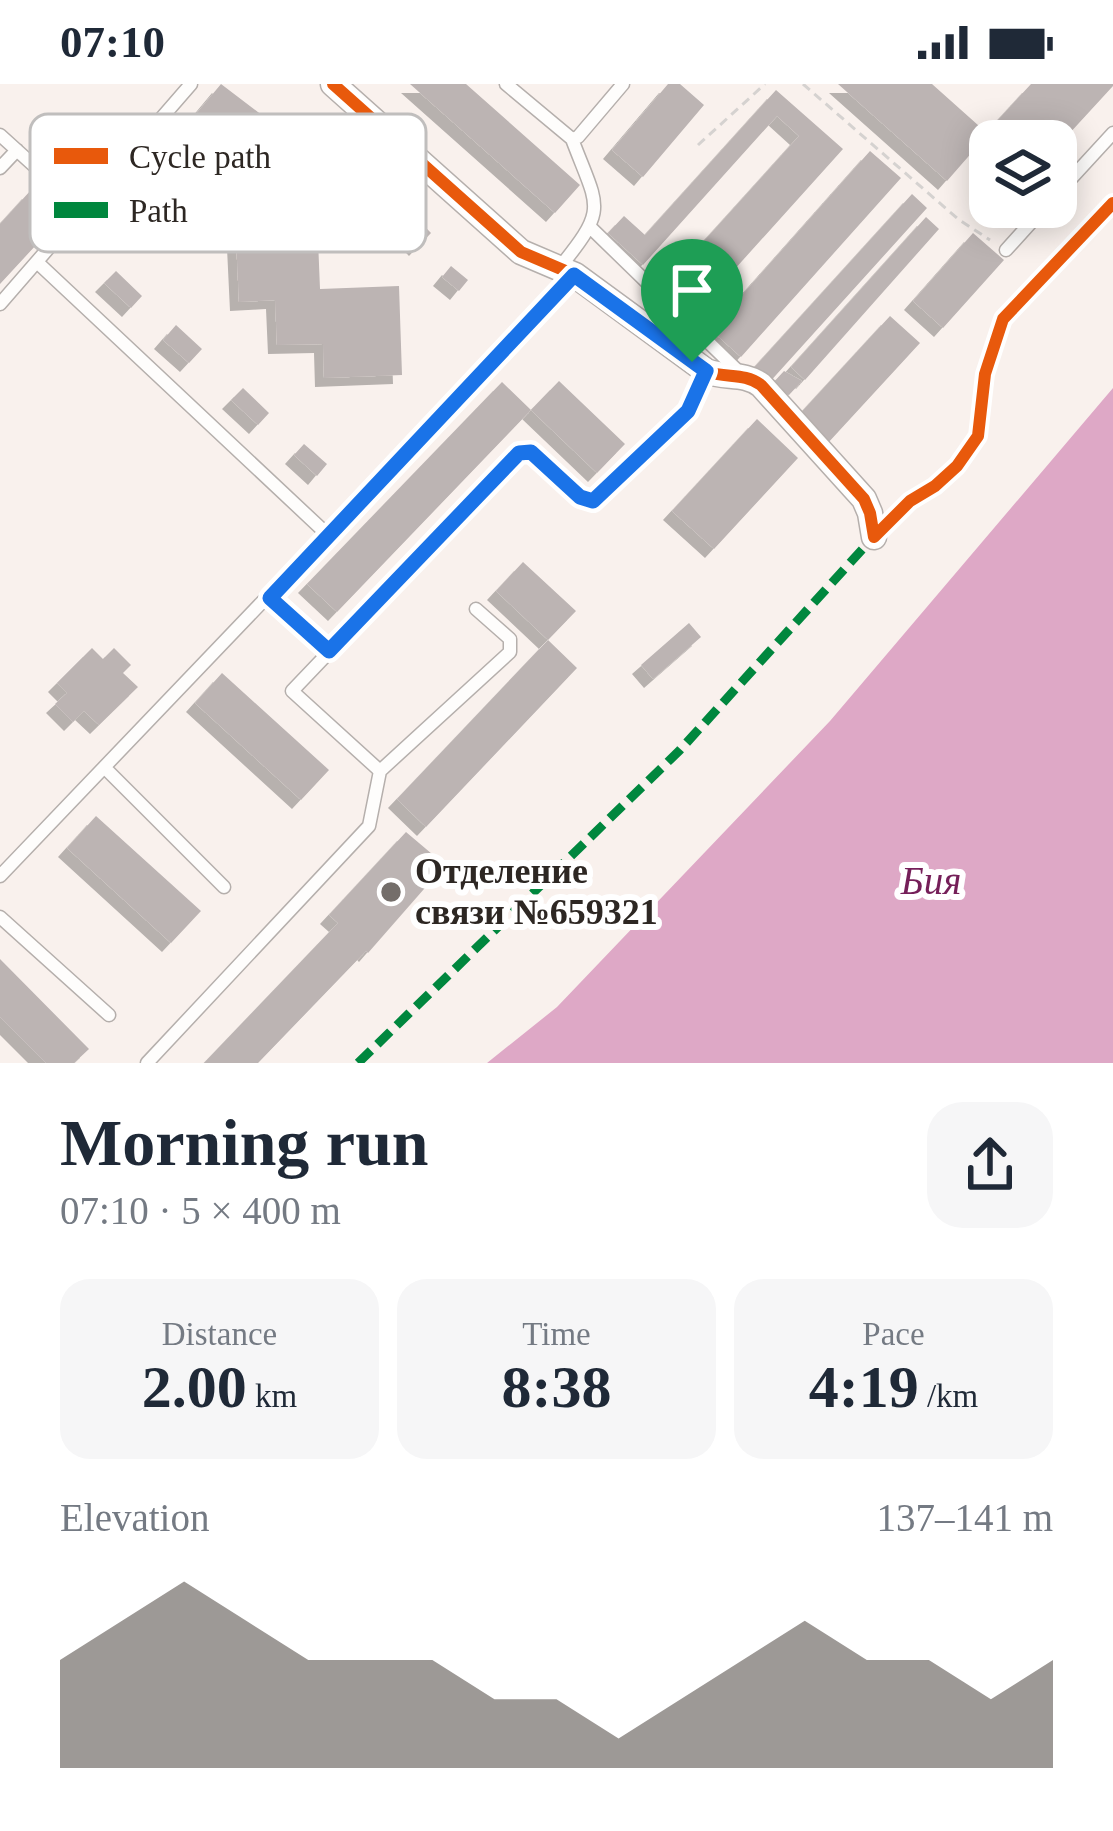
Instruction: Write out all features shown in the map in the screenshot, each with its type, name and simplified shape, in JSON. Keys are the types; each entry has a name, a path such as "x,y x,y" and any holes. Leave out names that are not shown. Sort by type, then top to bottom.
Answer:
{"street":[{"path":"333,84 367,114"},
{"path":"426,167 521,252 567,271 706,371 722,378 750,377 760,385 864,499 874,537"}],"lane":[{"path":"166,114 191,84"},
{"path":"0,876 329,536 567,271 591,228 595,204 572,139 506,84"},
{"path":"572,139 623,84"},
{"path":"1077,172 1113,133"},
{"path":"0,135 30,162"},
{"path":"0,168 17,150"},
{"path":"591,228 738,371"},
{"path":"1006,250 1026,228"},
{"path":"0,304 48,252"},
{"path":"38,263 329,536"},
{"path":"380,771 292,691 519,453 531,452 580,497 593,501 688,411 706,371"},
{"path":"270,598 329,651"},
{"path":"147,1063 369,826 380,771 510,652 510,639 476,609"},
{"path":"106,769 224,887"},
{"path":"0,917 109,1015"}],"path":[{"path":"698,145 765,84"},
{"path":"803,84 958,219 1006,250"}],"water":[{"name":"Бия","path":"1113,388 1113,1063 487,1063 557,1007 830,721"}],"building":[{"path":"221,84 260,114 196,114"},
{"path":"410,84 466,84 580,185 555,213"},
{"path":"668,84 680,84 704,105 643,177 612,150"},
{"path":"838,84 932,84 972,120 969,156 947,181"},
{"path":"1031,84 1113,84 1077,125 1077,120 998,120"},
{"path":"776,90 843,149 697,311 666,283 799,136 777,116 643,265 608,233 624,216 645,235"},
{"path":"870,151 901,178 741,357 711,330"},
{"path":"30,191 30,252 0,284 0,224"},
{"path":"912,194 927,208 767,385 751,371"},
{"path":"926,217 939,229 805,380 791,367"},
{"path":"973,233 1004,260 943,328 913,301"},
{"path":"237,252 318,252 320,289 399,286 402,375 324,378 323,344 277,345 275,300 239,302"},
{"path":"451,266 468,280 459,291 442,277"},
{"path":"116,271 142,296 131,308 104,283"},
{"path":"890,316 920,343 827,444 797,417"},
{"path":"176,325 202,349 189,363 163,340"},
{"path":"784,371 802,381 789,395 771,385"},
{"path":"559,381 625,444 597,473 531,410"},
{"path":"502,382 531,410 337,612 307,584"},
{"path":"243,388 269,413 258,425 231,400"},
{"path":"757,419 798,458 714,549 672,511"},
{"path":"304,444 327,464 317,476 294,455"},
{"path":"523,562 576,611 548,640 496,591"},
{"path":"689,623 701,637 653,679 641,665"},
{"path":"548,640 577,668 426,827 397,799"},
{"path":"92,648 103,659 114,648 131,665 123,673 138,687 99,725 84,711 73,722 55,704 67,693 57,683"},
{"path":"222,673 329,770 301,800 195,703"},
{"path":"96,816 201,911 171,943 67,848"},
{"path":"406,832 445,865 368,953 258,1063 204,1063 338,923 329,915"},
{"path":"0,959 89,1049 74,1063 46,1063 0,1017"}],"marked path":[{"path":"358,1063 680,750 878,532"}],"cycle path":[{"path":"333,84 367,114"},
{"path":"426,167 521,252 575,275 706,371 761,385 864,499 874,537"},
{"path":"874,537 910,501 957,466 978,436 985,374 1003,319 1113,203"}],"place":[{"name":"Отделение связи №659321","path":"391,892"}],"route":[{"path":"574,275 692,362 706,371 688,411 598,498 587,502 531,452 519,453 329,651 270,598 574,275"}]}
